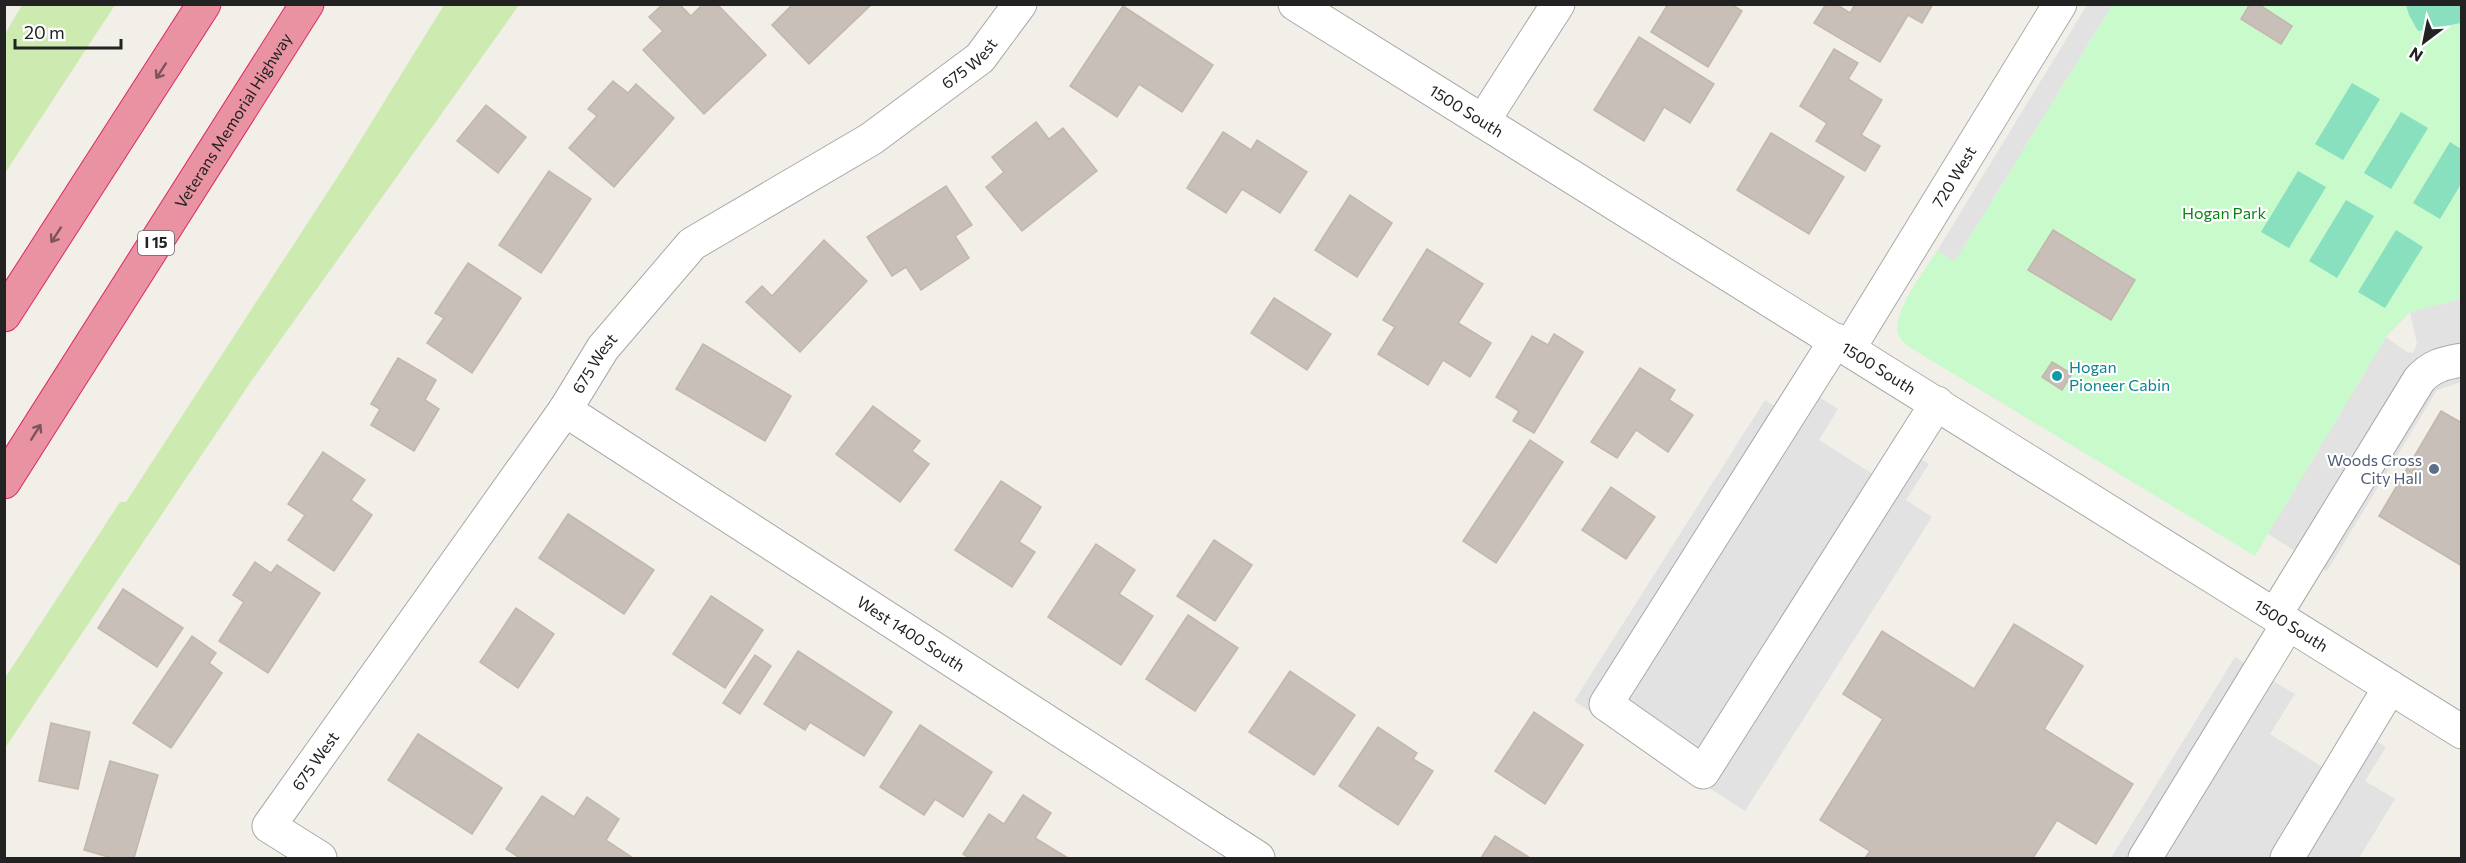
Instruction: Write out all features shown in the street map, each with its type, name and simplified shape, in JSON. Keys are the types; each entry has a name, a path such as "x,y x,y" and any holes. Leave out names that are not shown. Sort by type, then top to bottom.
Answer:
{"highway":[{"path":"4,315 204,4"},
{"name":"Veterans Memorial Highway","path":"4,482 308,4"}],"street":[{"name":"675 West","path":"320,858 269,826 565,410 603,348 692,244 871,139 980,58 1020,4"},
{"name":"1500 South","path":"1295,4 2462,732"},
{"path":"1483,121 1558,4"},
{"name":"720 West","path":"1937,403 1703,771 1605,704 1842,344 2060,4"},
{"path":"2145,858 2419,380 2426,371 2439,364 2462,360"},
{"name":"West 1400 South","path":"565,410 1258,858"},
{"path":"2287,858 2390,687"}],"green space":[{"path":"22,5 115,5 5,173 5,34"},
{"path":"444,5 519,5 252,380 5,748 5,678 120,502 126,502 342,170"},
{"name":"Hogan Park","path":"2112,5 2461,5 2461,299 2410,312 2386,337 2255,556 1909,347 1899,336 1897,327 1899,316 1910,292 1937,251 1955,261"},
{"path":"2406,5 2461,5 2461,23 2418,31"},
{"path":"2352,83 2380,99 2343,160 2315,144"},
{"path":"2401,112 2428,128 2391,189 2364,173"},
{"path":"2450,142 2461,149 2461,184 2440,219 2413,203"},
{"path":"2298,171 2326,187 2289,248 2261,232"},
{"path":"2346,200 2374,216 2337,278 2309,261"},
{"path":"2396,230 2423,247 2385,308 2358,292"}],"shaded area":[{"path":"2087,5 2112,5 1955,261 1937,251"},
{"path":"2461,299 2461,382 2437,390 2327,571 2268,534 2386,337 2407,352 2413,353 2417,344 2410,312"},
{"path":"1804,387 1838,409 1819,440 1876,476 1896,443 1929,464 1906,500 1932,517 1745,811 1574,701 1765,400 1787,414"},
{"path":"2235,657 2295,694 2270,734 2327,770 2353,727 2386,747 2365,781 2395,799 2359,858 2111,858"}],"building":[{"path":"663,4 679,4 691,16 703,4 717,4 766,55 704,114 643,50 663,31 649,17"},
{"path":"793,4 872,4 809,64 772,25"},
{"path":"1668,4 1731,4 1742,11 1708,67 1651,32"},
{"path":"1826,4 1836,4 1850,13 1855,4 1933,4 1922,23 1908,15 1880,62 1814,23"},
{"path":"2250,4 2258,4 2292,26 2281,44 2241,19"},
{"path":"1123,6 1213,65 1182,112 1139,84 1117,117 1070,86"},
{"path":"1639,37 1714,84 1690,123 1664,107 1644,141 1594,110"},
{"path":"1834,49 1858,63 1848,79 1882,100 1861,135 1880,146 1865,171 1816,141 1827,123 1800,106"},
{"path":"613,81 628,93 636,84 674,118 614,187 569,148 597,116 588,109"},
{"path":"486,105 526,137 498,173 457,141"},
{"path":"1036,122 1049,139 1063,128 1097,171 1022,231 986,187 1004,172 992,157"},
{"path":"1223,132 1251,150 1257,140 1307,172 1280,213 1242,189 1226,213 1187,188"},
{"path":"1771,133 1844,177 1809,234 1737,190"},
{"path":"549,171 591,199 541,273 499,245"},
{"path":"946,186 972,225 955,236 969,258 921,290 906,267 892,276 867,237"},
{"path":"1350,195 1392,223 1357,277 1315,250"},
{"path":"2053,230 2135,280 2111,320 2028,270"},
{"path":"824,240 867,281 800,352 746,302 762,286 772,296"},
{"path":"1427,249 1483,284 1458,323 1491,343 1470,377 1443,360 1428,385 1378,354 1395,327 1383,320"},
{"path":"468,263 521,298 472,373 427,343 444,318 435,313"},
{"path":"1274,298 1331,334 1307,370 1251,333"},
{"path":"1554,334 1583,352 1534,433 1513,421 1519,411 1496,397 1532,336 1548,345"},
{"path":"703,344 791,396 765,441 676,389"},
{"path":"398,358 436,380 425,400 439,409 414,451 371,425 380,409 371,404"},
{"name":"Hogan Pioneer Cabin","path":"2052,362 2072,374 2062,390 2042,377"},
{"path":"1640,368 1675,390 1669,400 1693,415 1668,452 1636,430 1617,458 1591,442"},
{"path":"873,406 920,441 912,451 929,464 900,502 836,454"},
{"name":"Woods Cross City Hall","path":"2441,411 2462,423 2462,566 2379,516"},
{"path":"1530,440 1563,462 1496,563 1463,541"},
{"path":"323,452 365,480 351,500 372,515 334,571 288,540 305,515 288,504"},
{"path":"1001,481 1041,507 1019,542 1035,552 1012,587 955,550"},
{"path":"1611,487 1655,517 1626,559 1582,530"},
{"path":"568,514 654,570 624,614 539,558"},
{"path":"1214,540 1252,565 1215,621 1177,596"},
{"path":"1096,544 1135,570 1119,594 1153,616 1121,665 1048,617"},
{"path":"255,562 271,573 277,565 320,593 268,673 219,641 244,602 233,595"},
{"path":"123,589 183,628 157,667 98,628"},
{"path":"711,596 763,630 725,688 673,654"},
{"path":"516,608 554,634 518,688 480,662"},
{"path":"1188,615 1238,648 1195,711 1146,679"},
{"path":"2014,624 2083,666 2044,729 2133,784 2096,844 2057,820 2033,858 1865,858 1870,851 1820,820 1883,719 1843,694 1882,631 1974,689"},
{"path":"192,636 216,653 209,663 222,673 171,748 133,723"},
{"path":"798,651 892,712 864,756 810,722 805,730 764,704"},
{"path":"755,655 771,666 740,714 723,703"},
{"path":"1290,671 1355,715 1314,775 1249,732"},
{"path":"1534,712 1583,745 1545,804 1495,771"},
{"path":"51,723 90,732 78,789 39,781"},
{"path":"920,725 992,772 963,817 935,799 924,815 880,787"},
{"path":"1378,727 1417,753 1413,759 1433,771 1398,825 1339,786"},
{"path":"418,734 502,788 472,834 388,780"},
{"path":"110,761 158,775 134,858 112,858 84,850"},
{"path":"1023,795 1051,813 1035,838 1068,858 969,858 963,854 989,814 1004,824"},
{"path":"542,796 574,817 587,797 619,819 606,840 633,858 520,858 506,849"},
{"path":"1495,836 1530,858 1481,858"}],"place":[{"name":"Hogan Pioneer Cabin","path":"2057,376"},
{"name":"Woods Cross City Hall","path":"2434,469"}]}
